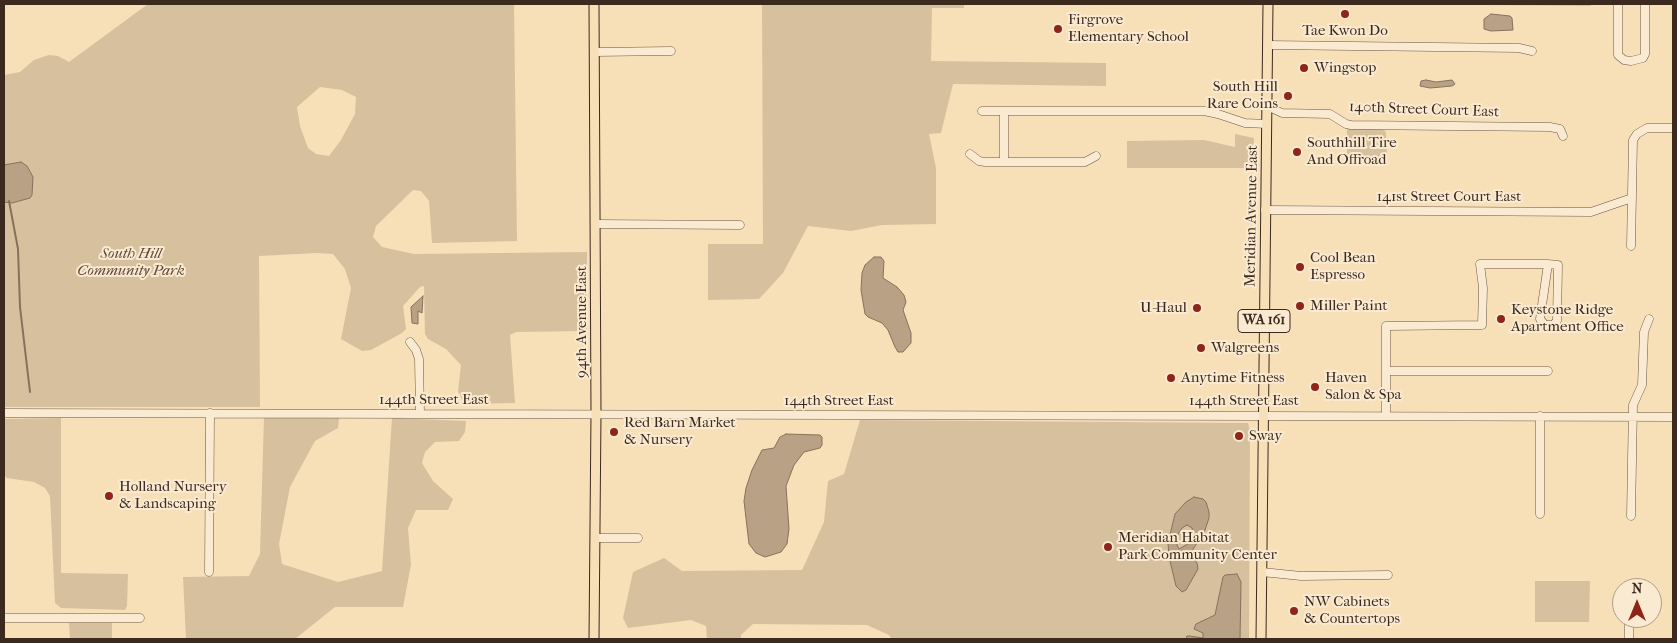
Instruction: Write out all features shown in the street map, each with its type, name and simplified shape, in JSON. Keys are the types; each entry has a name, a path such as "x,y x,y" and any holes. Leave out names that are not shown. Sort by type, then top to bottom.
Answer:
{"main road":[{"name":"94th Avenue East","path":"594,4 596,414 594,639"},
{"name":"Meridian Avenue East","path":"1261,639 1268,4"}],"street":[{"path":"1618,4 1618,55 1624,60 1631,62 1643,58 1645,54 1645,4"},
{"path":"1268,45 1519,48 1532,52"},
{"path":"595,52 671,51"},
{"name":"140th Street Court East","path":"1267,106 1282,113 1330,114 1350,125 1550,127 1560,129 1563,136"},
{"name":"140th Street Court East","path":"982,111 1204,111 1245,123 1267,122 1282,113"},
{"path":"1004,111 1004,162"},
{"path":"1631,246 1632,143 1638,133 1647,128 1673,128"},
{"path":"970,154 979,161 1004,162 1085,162 1096,156"},
{"name":"141st Street Court East","path":"1265,210 1591,212 1632,198"},
{"path":"595,224 740,225"},
{"path":"1386,416 1386,326 1482,325 1483,288 1480,264 1548,264 1558,265 1557,322 1549,326 1542,323 1540,319 1548,264"},
{"path":"1631,516 1633,405 1642,385 1644,332 1649,319"},
{"path":"410,342 419,359 420,413"},
{"path":"1386,371 1548,371"},
{"path":"209,572 210,413"},
{"name":"144th Street East","path":"4,414 420,413 1673,417"},
{"path":"1540,416 1540,514"},
{"path":"595,538 638,538"},
{"path":"1262,572 1310,576 1388,575"},
{"path":"4,618 140,618"}],"green space":[{"name":"South Hill Community Park","path":"148,4 514,4 517,241 432,243 429,201 421,191 413,190 376,226 373,237 382,247 414,254 587,252 587,331 516,332 510,335 515,403 464,404 458,391 461,365 446,349 428,339 425,334 424,286 420,287 403,306 406,329 371,350 362,351 341,339 351,288 345,269 333,254 259,256 260,407 4,407 4,75 20,72 34,60 49,55 58,56 69,62","holes":["320,87 342,90 356,97 355,114 341,140 329,156 316,154 308,148 300,126 297,107"]},
{"path":"762,4 964,4 964,8 932,8 931,61 1106,63 1106,86 953,84 941,133 929,134 936,168 936,224 882,225 851,231 808,226 783,273 759,299 708,300 708,244 763,244"},
{"path":"1386,4 1591,4 1591,6"},
{"path":"1347,127 1380,128 1384,130 1386,132 1387,155 1382,155 1382,160 1347,163"},
{"path":"1235,134 1254,138 1253,168 1127,168 1127,141 1204,140 1235,147"},
{"path":"264,417 339,418 338,428 315,441 290,487 279,544 282,564 338,582 382,571 392,418 466,421 465,432 459,441 435,442 425,452 422,463 433,481 453,499 448,510 416,510 408,528 411,565 403,607 335,607 295,639 186,639 183,577 249,576 260,554"},
{"path":"61,418 61,573 128,574 127,606 125,610 61,608 55,603 50,496 45,488 34,482 7,478 4,475 4,419"},
{"path":"860,420 1248,423 1250,431 1249,639 892,639 889,635 867,625 753,624 741,635 741,639 707,639 706,626 691,620 628,628 623,618 633,572 664,558 682,571 802,570 824,522 828,481 844,474"},
{"path":"1535,581 1590,581 1589,622 1535,622"},
{"path":"69,623 112,623 112,639 70,639"}],"shaded area":[{"path":"1491,14 1510,16 1512,18 1513,30 1491,31 1484,29 1484,19"},
{"path":"1452,80 1455,84 1452,86 1430,88 1420,86 1421,81 1436,82"},
{"path":"21,162 27,166 33,177 32,195 30,198 12,203 4,202 4,165"},
{"path":"874,257 881,257 884,261 883,278 897,287 904,295 906,302 903,310 911,333 911,343 903,352 898,352 888,330 882,323 865,314 861,290 862,273 865,265"},
{"path":"423,296 422,313 418,311 418,324 412,323 411,307"},
{"path":"786,434 820,435 822,437 822,445 820,448 804,452 794,465 786,486 789,529 787,544 781,552 765,557 756,553 749,544 744,501 746,488 762,450 774,448 780,437"},
{"path":"1194,497 1203,499 1206,502 1209,518 1205,530 1192,551 1192,556 1197,563 1198,569 1186,590 1182,592 1176,586 1169,557 1168,543 1175,514 1186,502","holes":["1187,525 1192,528 1194,537 1188,544 1179,549 1177,536 1182,528"]},
{"path":"1237,574 1241,582 1240,639 1186,639 1187,636 1203,638 1203,633 1194,629 1196,624 1215,615 1223,577 1225,575"}],"waterway":[{"path":"9,201 18,249 20,307 30,392"}],"place":[{"name":"Tae Kwon Do","path":"1345,14"},
{"name":"Firgrove Elementary School","path":"1058,29"},
{"name":"Wingstop","path":"1304,68"},
{"name":"South Hill Rare Coins","path":"1288,96"},
{"name":"Southhill Tire And Offroad","path":"1297,152"},
{"name":"Cool Bean Espresso","path":"1300,267"},
{"name":"Miller Paint","path":"1300,306"},
{"name":"U-Haul","path":"1197,308"},
{"name":"Keystone Ridge Apartment Office","path":"1501,319"},
{"name":"Walgreens","path":"1201,348"},
{"name":"Anytime Fitness","path":"1171,378"},
{"name":"Haven Salon & Spa","path":"1315,387"},
{"name":"Red Barn Market & Nursery","path":"614,432"},
{"name":"Sway","path":"1239,436"},
{"name":"Holland Nursery & Landscaping","path":"109,496"},
{"name":"Meridian Habitat Park Community Center","path":"1108,547"},
{"name":"NW Cabinets & Countertops","path":"1294,611"}]}
